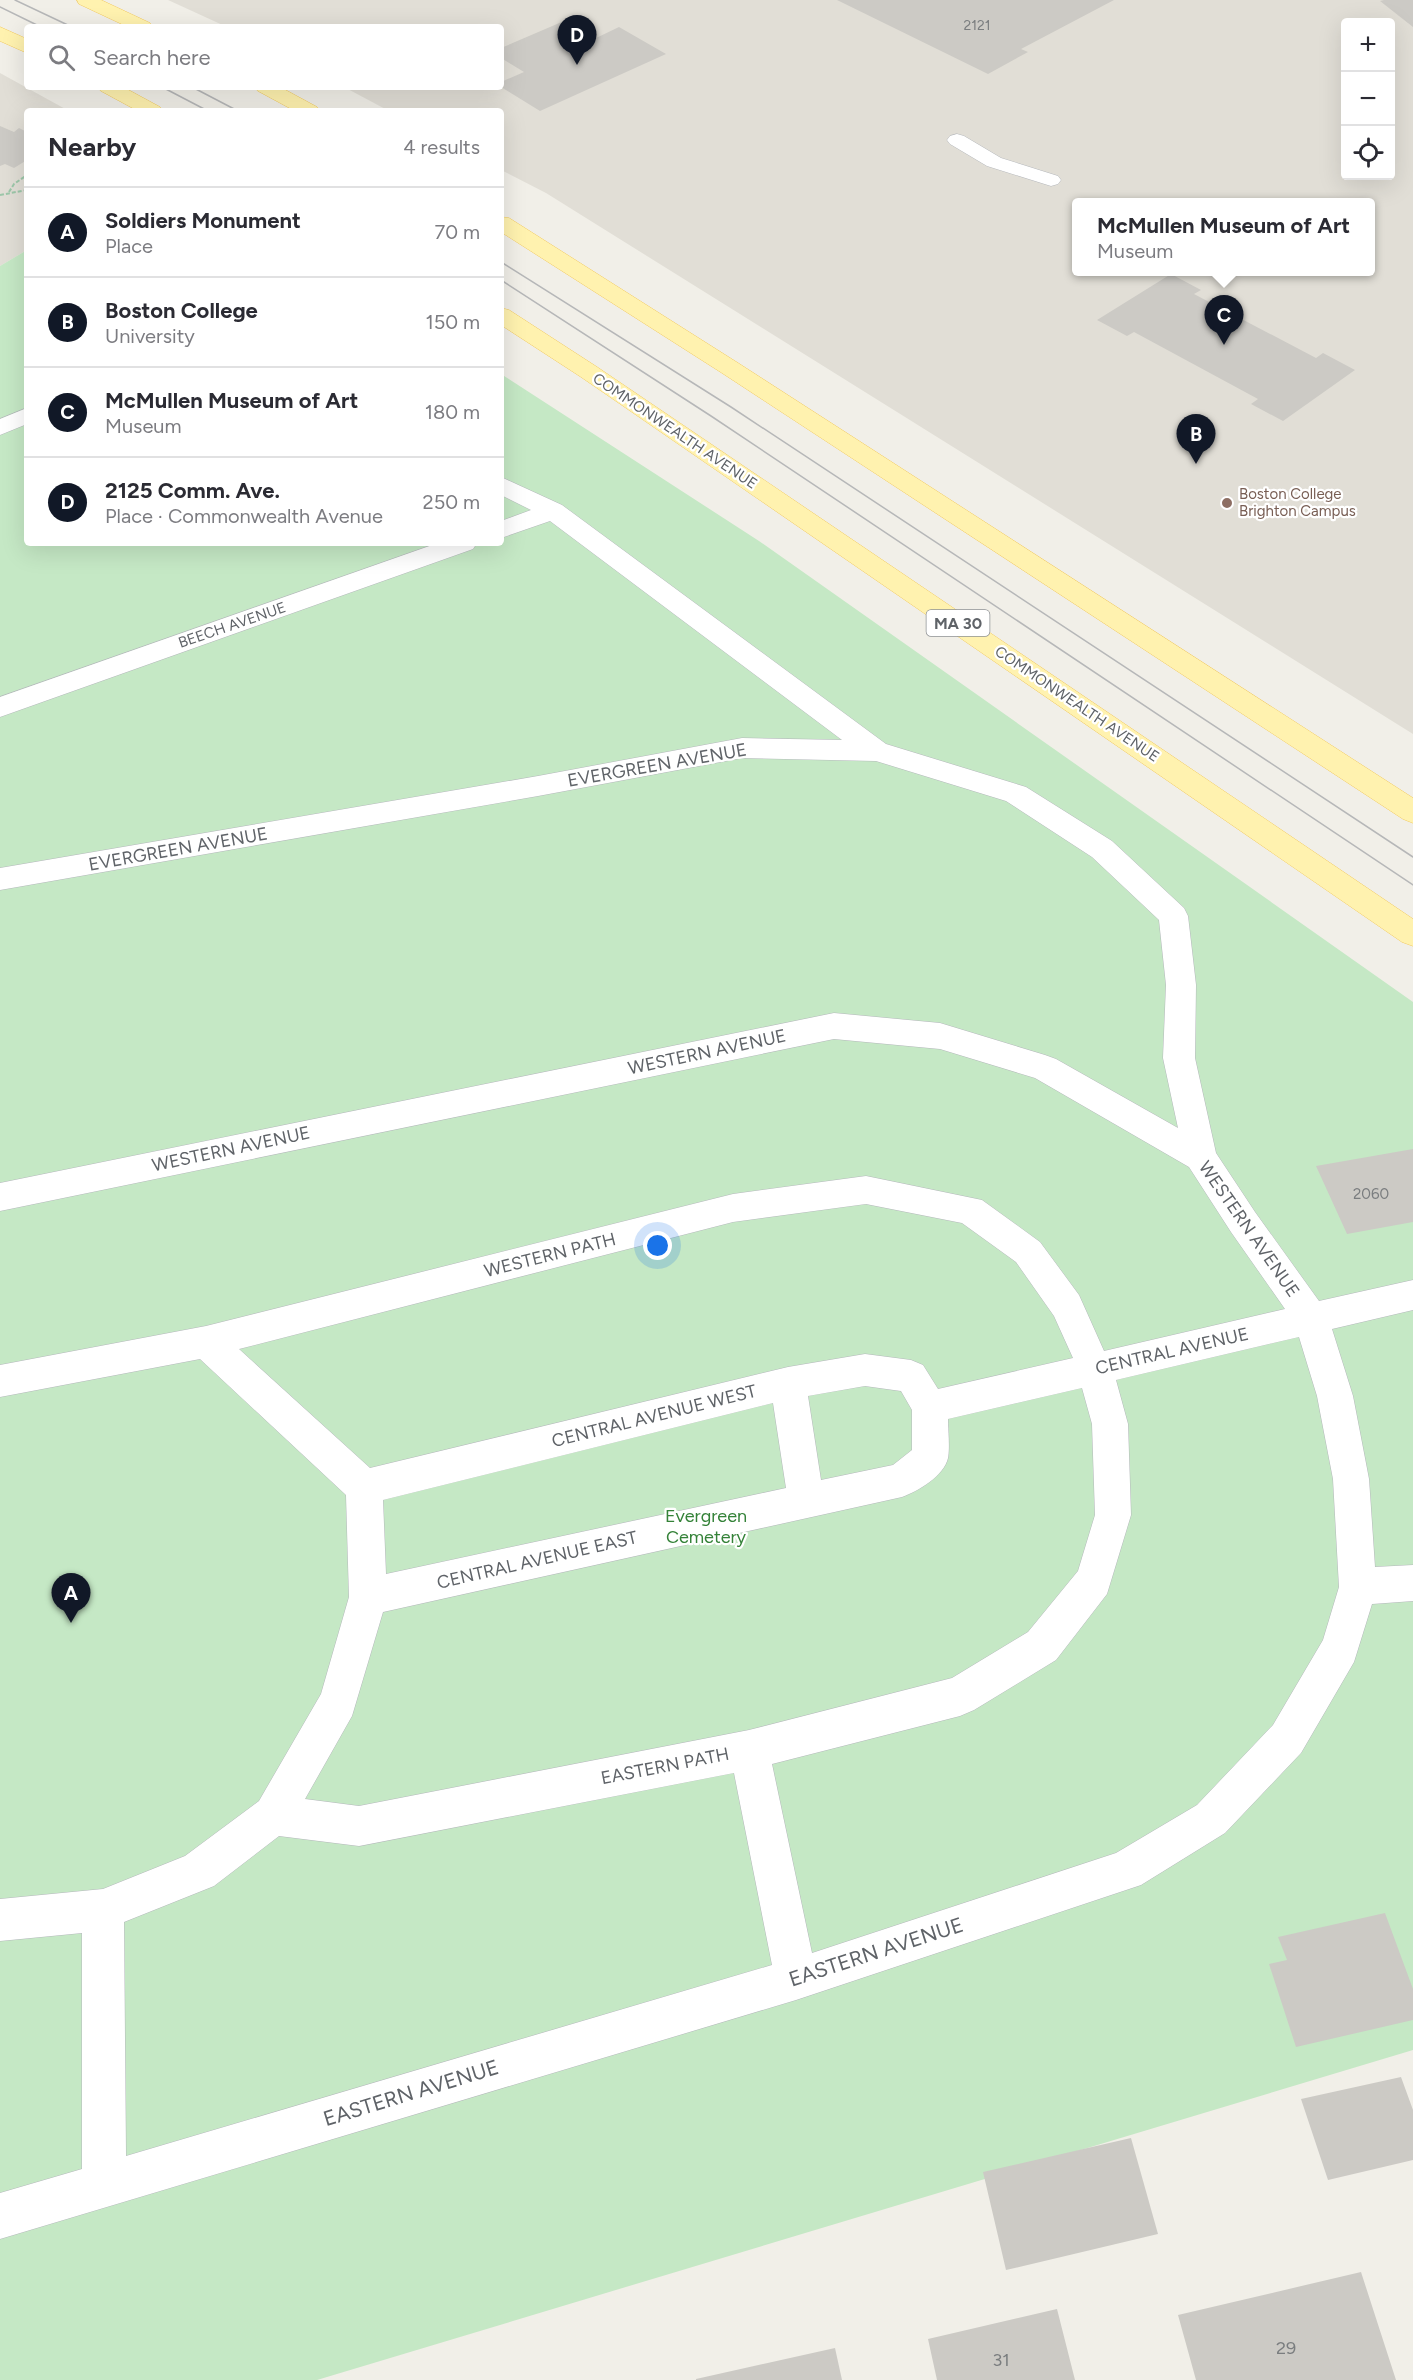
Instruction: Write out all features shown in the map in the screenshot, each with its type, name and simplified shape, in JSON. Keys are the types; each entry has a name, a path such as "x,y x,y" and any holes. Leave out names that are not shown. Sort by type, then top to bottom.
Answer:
{"main road":[{"path":"86,0 137,24"},
{"path":"0,33 24,45"},
{"path":"114,90 147,108"},
{"path":"271,90 304,108"},
{"path":"504,225 740,375 1413,812"},
{"name":"COMMONWEALTH AVENUE","path":"504,317 619,392 1413,934"}],"lane":[{"path":"957,140 994,162 1051,180"},
{"path":"0,428 24,416"},
{"path":"504,487 554,512 876,751"},
{"path":"504,529 554,512"},
{"name":"BEECH AVENUE","path":"0,707 456,546"},
{"name":"EVERGREEN AVENUE","path":"0,879 538,786 742,747 876,751 1016,794 1102,849 1173,916 1180,985 1179,1059 1201,1157"},
{"name":"WESTERN AVENUE","path":"0,1197 834,1026 940,1036 1045,1068 1201,1157 1311,1318"},
{"name":"WESTERN PATH","path":"8,1384 206,1342 733,1208 866,1190 970,1210 1028,1251 1067,1306 1095,1369"},
{"name":"CENTRAL AVENUE","path":"930,1407 1413,1295"},
{"name":"EASTERN AVENUE","path":"0,2216 796,1979 1126,1870 1211,1819 1287,1739 1340,1648 1358,1587 1351,1479 1335,1396 1311,1318"},
{"path":"0,1920 103,1910 199,1871 273,1815 338,1702 369,1597 364,1487 206,1342"},
{"name":"EASTERN PATH","path":"273,1815 359,1826 749,1750 960,1696 1042,1646 1094,1581 1113,1515 1110,1424 1095,1369"},
{"name":"CENTRAL AVENUE WEST","path":"364,1487 788,1383 865,1370 910,1376 930,1407"},
{"path":"788,1383 806,1500"},
{"name":"CENTRAL AVENUE EAST","path":"369,1597 902,1480 930,1458 930,1407"},
{"path":"1358,1587 1413,1583"},
{"path":"749,1750 796,1979"},
{"path":"103,1910 104,2185"}],"path":[{"path":"8,193 14,184 24,177"},
{"path":"0,195 24,190"}],"shaded area":[{"name":"Boston College Brighton Campus","path":"168,0 1413,0 1413,734 546,193 504,172 504,108 383,108 350,90 504,90 504,24 220,24"},
{"path":"0,73 24,86 24,90 31,90 64,108 24,108 24,252 0,266"}],"green space":[{"name":"Evergreen Cemetery","path":"24,252 24,546 504,546 504,376 759,541 1413,1002 1413,2050 317,2380 0,2380 0,266"}],"building":[{"path":"837,0 1114,0 1021,49 1028,52 988,74"},
{"path":"1413,0 1413,27 1380,1"},
{"path":"564,21 594,39 619,27 666,54 540,111 504,89 504,81 524,72 504,60 504,47"},
{"path":"0,126 14,132 19,128 24,130 24,162 14,168 5,164 0,166"},
{"path":"1168,276 1175,276 1201,290 1194,294 1316,358 1323,353 1355,370 1283,421 1251,404 1258,399 1134,332 1127,336 1097,320"},
{"path":"1413,1149 1413,1222 1347,1234 1316,1166"},
{"path":"1385,1913 1413,1989 1413,2020 1296,2047 1269,1964 1287,1960 1278,1937"},
{"path":"1401,2077 1413,2110 1413,2160 1328,2180 1301,2099"},
{"path":"1131,2138 1158,2234 1006,2270 983,2172"},
{"path":"1361,2272 1396,2380 1196,2380 1178,2315"},
{"path":"1057,2309 1075,2380 937,2380 928,2339"},
{"path":"835,2348 842,2380 696,2380 696,2379"}],"tram line":[{"path":"15,0 66,24"},
{"path":"0,7 35,24"},
{"path":"168,90 202,108"},
{"path":"198,90 232,108"},
{"path":"504,264 731,407 1413,857"},
{"path":"504,282 711,416 1413,885"}],"place":[{"name":"2125 Comm. Ave.","path":"577,65"},
{"name":"McMullen Museum of Art","path":"1224,345"},
{"name":"Boston College","path":"1196,464"},
{"name":"Boston College Brighton Campus","path":"1227,503"},
{"name":"Soldiers Monument","path":"71,1623"}]}
